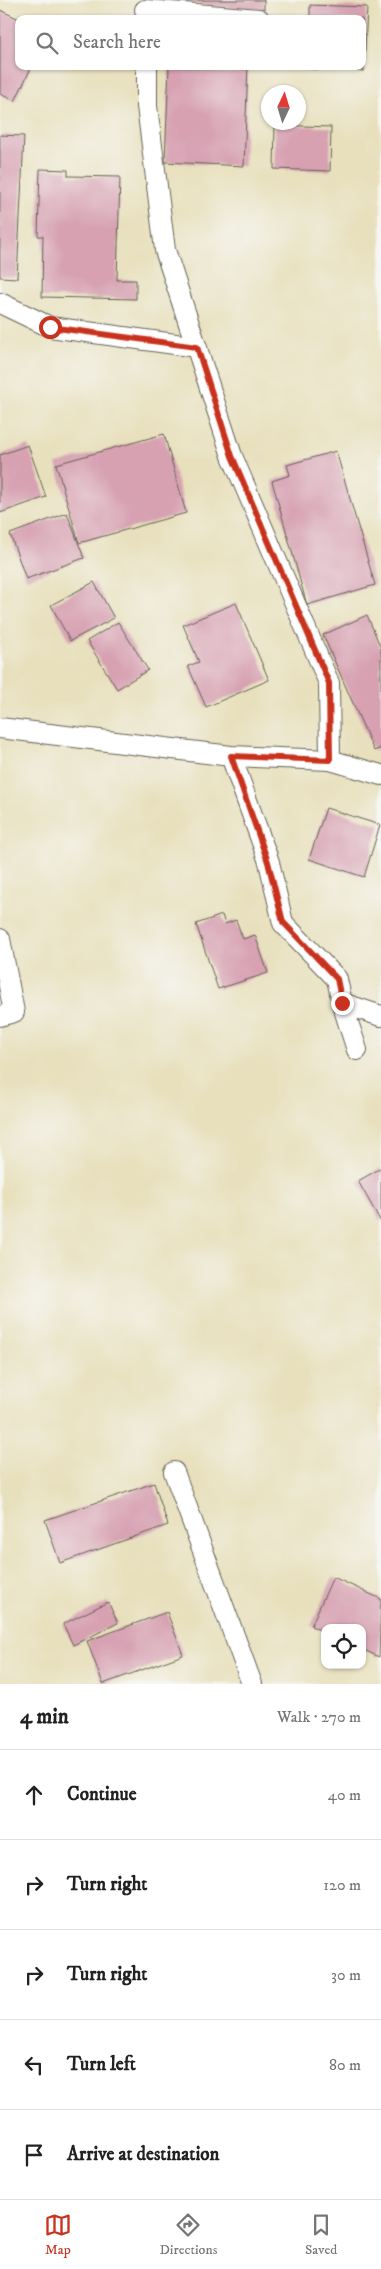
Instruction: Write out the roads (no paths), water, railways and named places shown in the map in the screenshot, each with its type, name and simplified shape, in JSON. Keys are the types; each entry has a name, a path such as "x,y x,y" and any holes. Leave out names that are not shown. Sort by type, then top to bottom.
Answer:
{"street":[{"path":"146,10 208,15"},
{"path":"146,70 147,106 165,250 232,456 329,683 330,760"},
{"path":"0,303 50,327 197,347"},
{"path":"0,728 231,756 330,760 381,776"},
{"path":"231,756 268,862 283,922 337,979 342,1003 357,1050"},
{"path":"0,939 14,1012 0,1016"},
{"path":"342,1003 381,1016"},
{"path":"174,1472 252,1684"}]}
